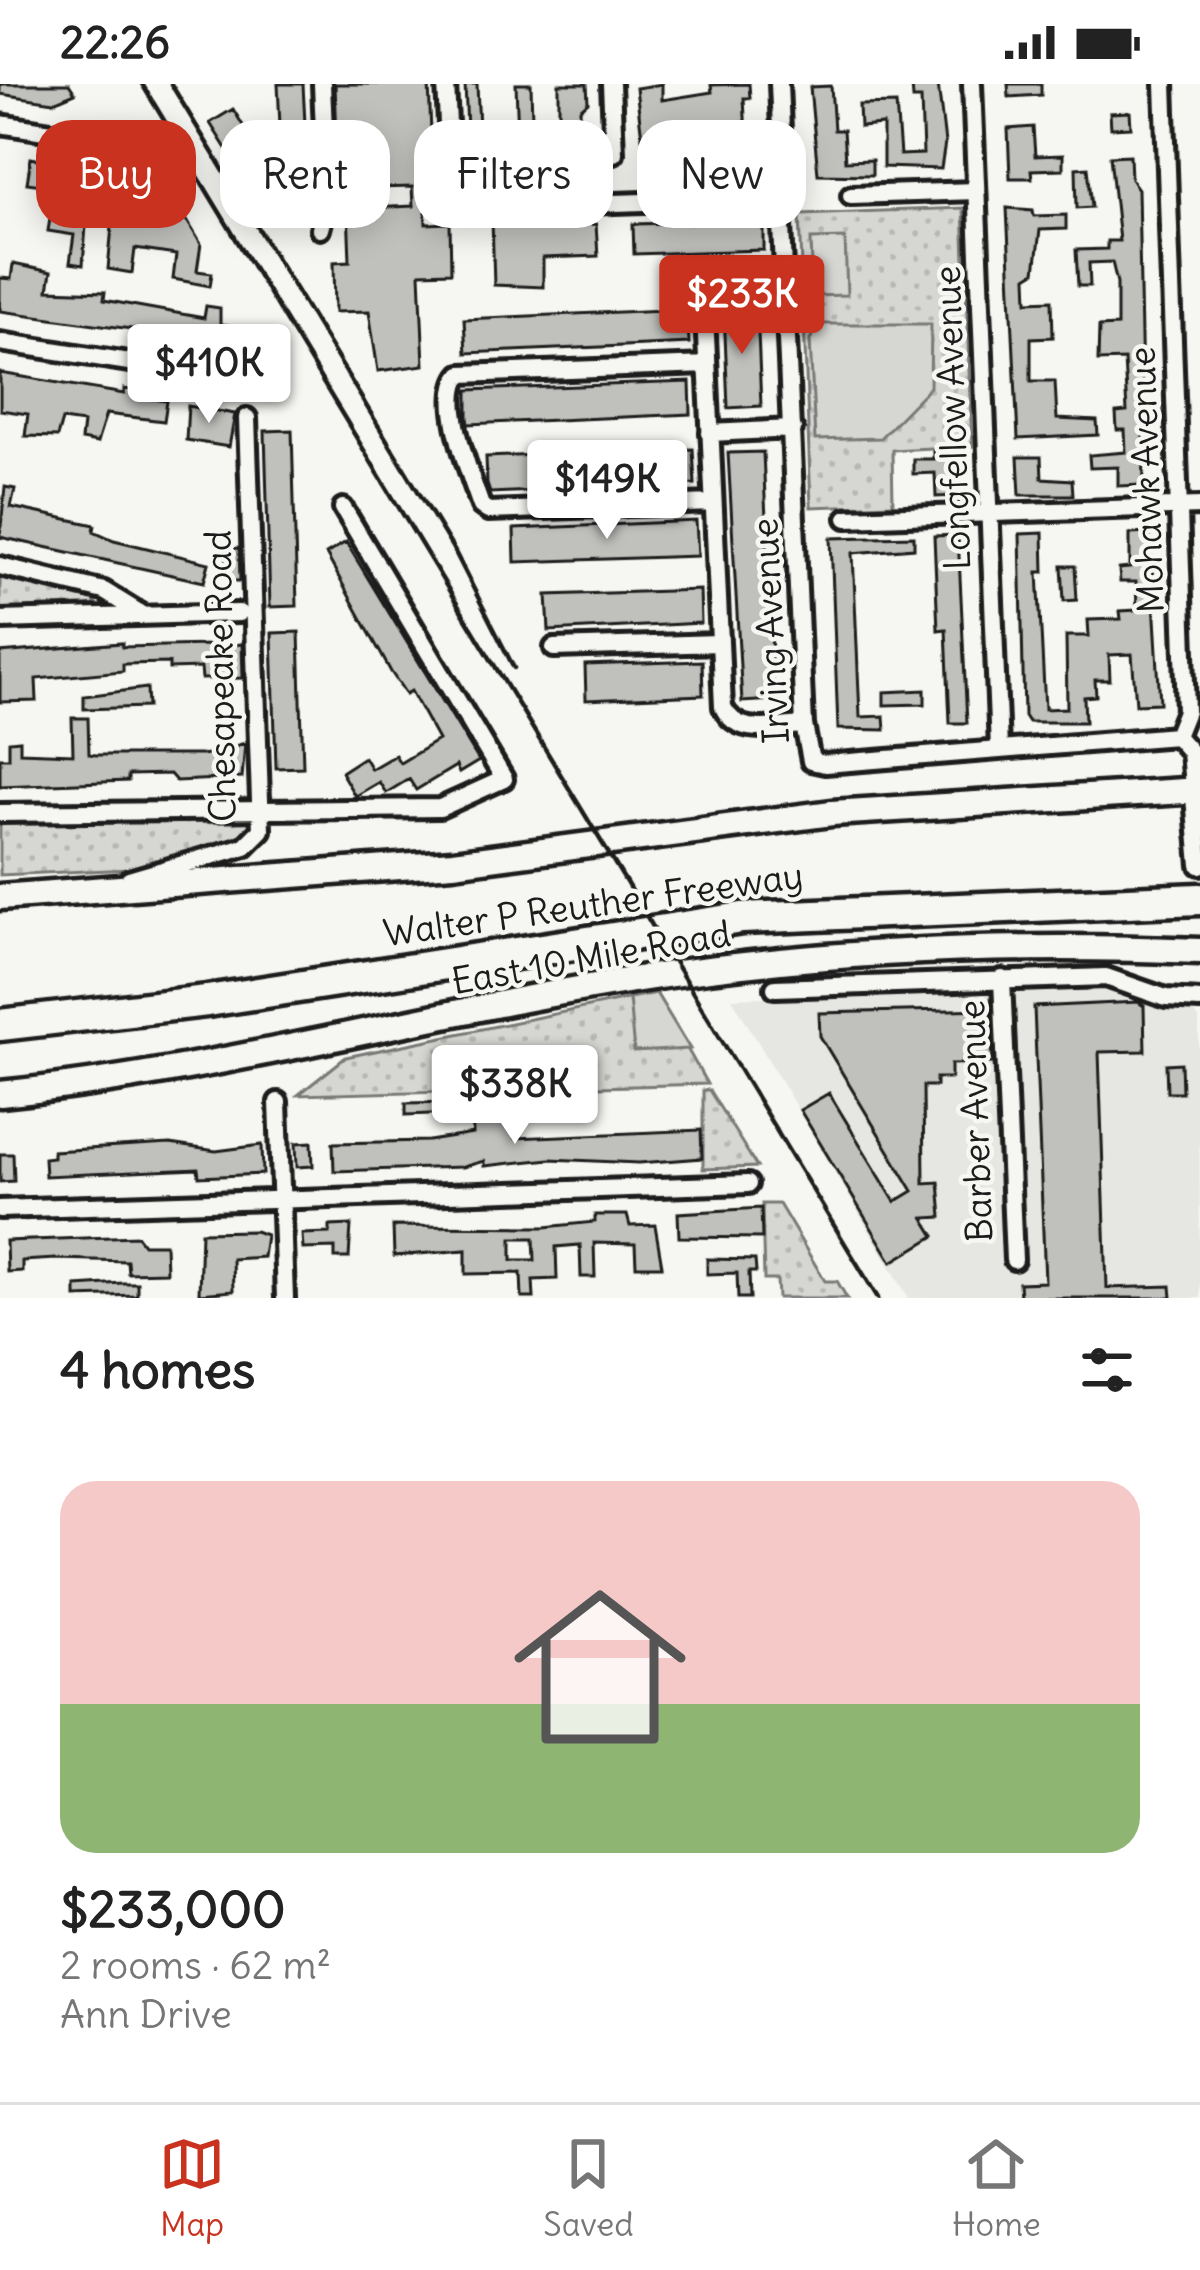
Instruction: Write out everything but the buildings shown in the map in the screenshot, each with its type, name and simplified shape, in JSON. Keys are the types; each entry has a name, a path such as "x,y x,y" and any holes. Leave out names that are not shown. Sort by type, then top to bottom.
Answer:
{"highway":[{"name":"Walter P Reuther Freeway","path":"0,1025 152,1009 742,918 1200,899"}],"main road":[{"path":"0,897 452,862 832,813 1197,790"},
{"name":"East 10 Mile Road","path":"0,1094 158,1076 708,969 915,954 1200,951"}],"street":[{"path":"320,229 327,202 322,84"},
{"name":"Irving Avenue","path":"446,84 451,182 457,195 473,203 554,205 765,197 781,202 804,725 806,751 818,765 1177,736"},
{"path":"611,84 614,153"},
{"path":"779,84 781,120"},
{"name":"Longfellow Avenue","path":"972,84 999,749"},
{"name":"Mohawk Avenue","path":"1164,84 1186,711 1177,736 1190,752 1197,790 1200,866"},
{"path":"0,124 36,130"},
{"path":"851,195 976,191"},
{"path":"705,314 722,707 730,720 752,728 804,725"},
{"path":"0,342 245,380"},
{"path":"707,365 464,373 455,379 456,406 458,437 485,511 713,503"},
{"name":"Chesapeake Road","path":"98,889 251,844 261,830 247,418"},
{"path":"710,433 793,430"},
{"path":"847,518 1200,506"},
{"path":"0,814 440,808 504,779 343,508"},
{"path":"0,566 104,591 143,615"},
{"path":"0,620 239,613"},
{"path":"554,648 719,643"},
{"path":"776,988 1117,978 1166,998 1200,1000"},
{"name":"Barber Avenue","path":"1002,980 1014,1260"},
{"path":"278,1102 285,1298"},
{"path":"0,1209 748,1184"}],"shaded area":[{"path":"963,208 972,446 892,450 893,504 811,507 801,228 806,228 806,214"},
{"path":"845,238 847,295 813,296 811,239"},
{"path":"822,324 931,324 930,387 880,438 815,440 810,339"},
{"path":"0,573 92,595 97,601 89,610 0,613"},
{"path":"254,817 249,836 131,869 0,875 0,820"},
{"path":"1099,985 1191,1011 1199,1019 1200,1298 909,1298 732,998"},
{"path":"656,993 707,1084 298,1095 346,1057"},
{"path":"656,993 690,1049 634,1052 629,998"},
{"path":"703,1090 709,1090 757,1167 703,1169"},
{"path":"762,1204 779,1204 825,1281 837,1281 847,1298 778,1298 777,1280 764,1280"}],"railway":[{"path":"142,84 878,1298"},
{"path":"171,84 455,552 514,668"}]}
